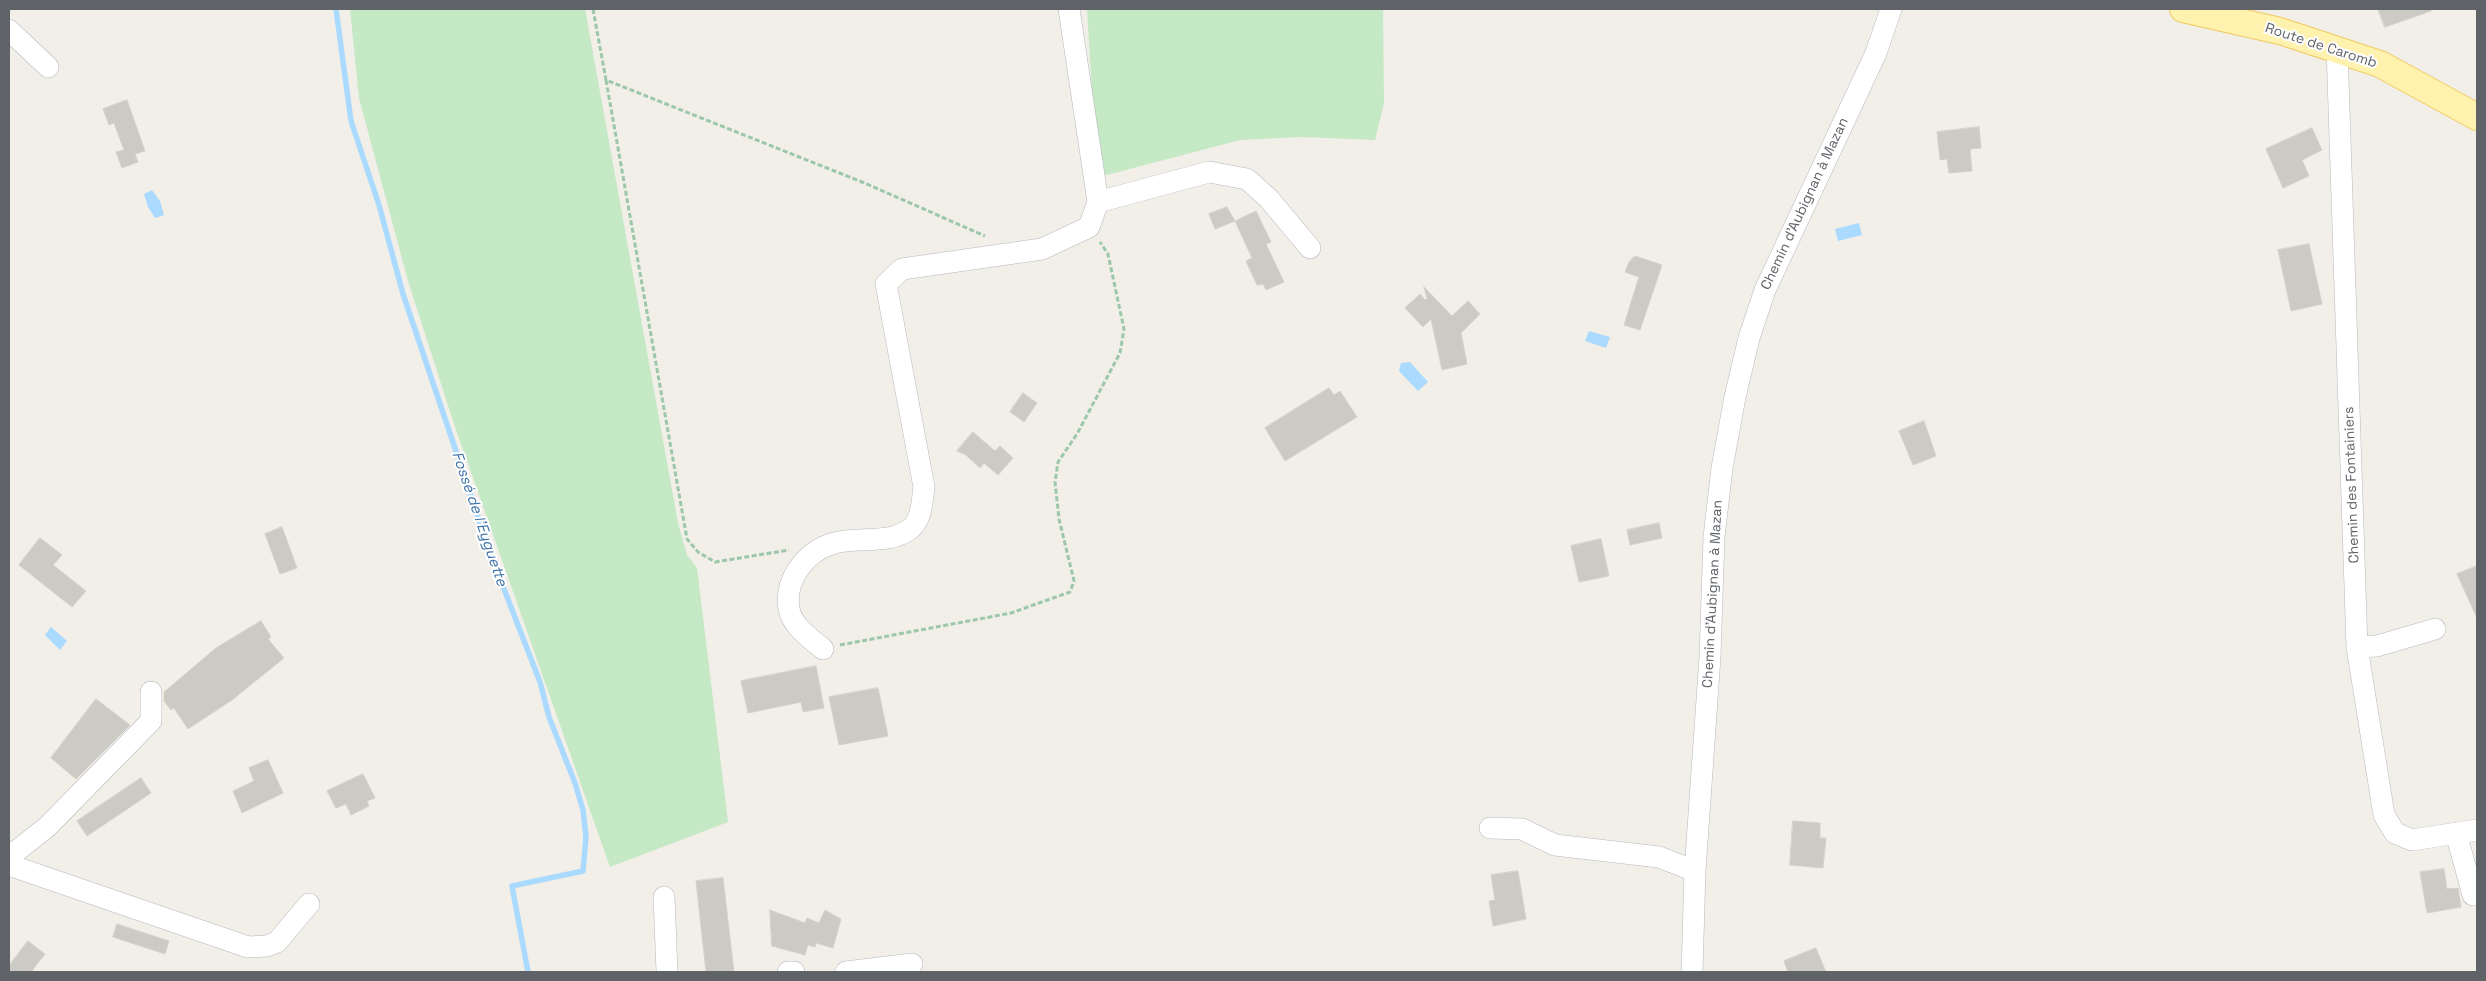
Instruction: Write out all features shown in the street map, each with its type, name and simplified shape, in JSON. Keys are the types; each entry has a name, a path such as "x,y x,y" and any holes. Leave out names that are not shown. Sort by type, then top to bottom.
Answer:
{"main road":[{"name":"Route de Caromb","path":"2183,9 2250,16 2380,64 2477,117"}],"street":[{"path":"823,649 802,632 789,610 789,588 800,564 832,544 890,538 911,529 921,511 924,487 886,284 902,269 1042,249 1089,227 1098,202 1070,9"},
{"name":"Chemin d'Aubignan à Mazan","path":"1692,972 1695,871 1710,657 1714,537 1722,468 1735,397 1748,338 1765,290 1876,53 1891,9"},
{"path":"9,30 48,67"},
{"name":"Chemin des Fontainiers","path":"2337,48 2357,647 2384,815 2395,833 2412,840 2477,830"},
{"path":"1098,202 1209,172 1246,179 1269,199 1310,248"},
{"path":"2357,647 2377,646 2435,629"},
{"path":"9,857 47,827 150,721 151,692"},
{"path":"1490,828 1522,829 1555,845 1659,857 1695,871"},
{"path":"2456,833 2473,895"},
{"path":"9,865 248,947 267,946 277,942 309,904"},
{"path":"664,897 668,972"},
{"path":"846,972 912,964"},
{"path":"788,972 794,972"}],"path":[{"path":"593,9 687,539 698,552 715,562 793,550"},
{"path":"606,80 867,184 1020,252"},
{"path":"823,649 1011,612 1070,592 1074,581 1059,519 1055,482 1058,462 1077,434 1120,352 1124,329 1108,254 1089,227"}],"green space":[{"path":"350,9 585,9 678,523 687,555 697,568 728,822 610,867 454,424 408,281 359,98"},
{"path":"1087,9 1383,9 1384,103 1375,140 1302,137 1240,140 1103,176 1093,110"}],"water":[{"path":"152,190 160,201 164,215 155,218 148,207 144,194"},
{"path":"1859,223 1862,235 1838,241 1835,229"},
{"path":"1589,331 1610,337 1606,348 1585,341"},
{"path":"1410,362 1428,382 1418,391 1399,371 1401,363"},
{"path":"51,627 67,641 60,650 45,635"}],"building":[{"path":"2378,9 2431,9 2431,11 2385,27"},
{"path":"127,100 145,151 135,154 138,162 122,168 116,152 124,150 114,123 109,125 103,109"},
{"path":"1979,127 1981,148 1970,149 1972,171 1949,173 1947,159 1940,160 1937,132"},
{"path":"2312,128 2322,150 2302,160 2309,176 2283,188 2266,149"},
{"path":"1227,207 1235,221 1215,229 1209,214"},
{"path":"1256,211 1271,242 1266,244 1284,282 1266,290 1263,284 1257,285 1246,261 1252,258 1235,221"},
{"path":"2309,244 2322,304 2291,311 2278,250"},
{"path":"1635,256 1662,265 1640,330 1624,325 1639,277 1625,272 1629,262"},
{"path":"1424,287 1452,316 1468,301 1480,314 1461,333 1467,364 1442,370 1431,319 1423,327 1405,308 1420,294 1425,300 1427,299"},
{"path":"1329,388 1334,395 1340,391 1357,417 1285,461 1265,428"},
{"path":"1023,393 1037,403 1024,422 1010,412"},
{"path":"1924,421 1936,456 1913,465 1899,431"},
{"path":"973,432 995,451 1000,446 1013,458 998,475 984,463 980,468 966,455 957,451"},
{"path":"1659,523 1662,538 1630,545 1627,530"},
{"path":"282,527 297,568 280,574 265,534"},
{"path":"40,538 62,555 53,565 86,591 72,607 19,565"},
{"path":"1601,539 1609,576 1579,582 1571,546"},
{"path":"2477,566 2477,618 2457,574"},
{"path":"261,621 271,637 268,639 284,658 232,700 188,729 174,708 171,710 164,701 164,692 216,648"},
{"path":"816,666 824,708 803,712 801,702 748,713 741,681"},
{"path":"878,688 888,736 839,745 829,697"},
{"path":"96,699 130,725 76,779 51,758"},
{"path":"268,760 283,793 242,813 233,791 254,781 249,768"},
{"path":"363,774 375,798 367,801 369,806 351,815 346,804 336,808 327,791"},
{"path":"141,778 151,793 87,836 77,821"},
{"path":"1793,821 1820,823 1820,838 1826,838 1823,868 1790,865"},
{"path":"2444,869 2447,889 2458,888 2461,907 2427,913 2420,872"},
{"path":"1518,871 1526,919 1493,926 1489,901 1495,900 1491,875"},
{"path":"723,878 734,972 706,972 696,881"},
{"path":"770,910 805,923 807,918 819,923 825,910 841,919 833,948 816,943 815,947 808,945 805,955 772,946"},
{"path":"117,924 169,941 165,954 113,937"},
{"path":"28,941 45,954 31,972 9,972 9,966"},
{"path":"1816,948 1826,972 1788,972 1784,961"}],"waterway":[{"name":"Fossé de l'Eyguette","path":"336,9 351,121 379,205 403,294 492,558 540,682 549,717 575,783 583,810 586,837 583,871 512,886 528,972"}]}
